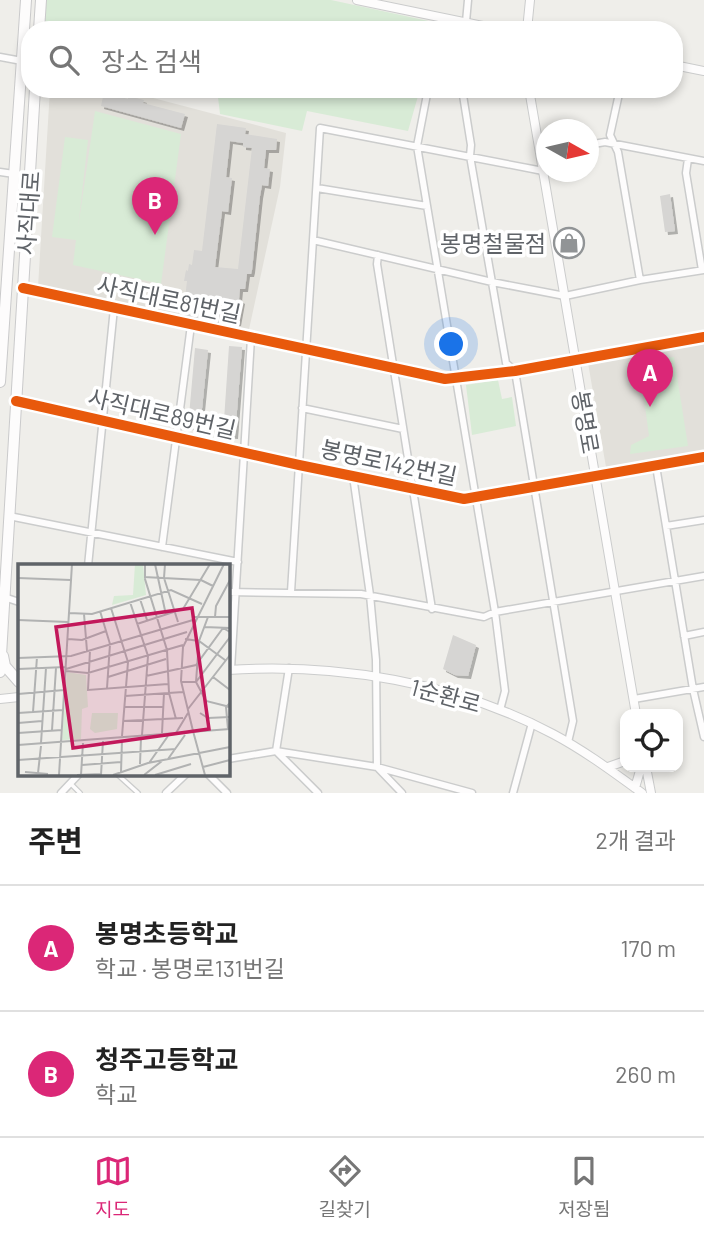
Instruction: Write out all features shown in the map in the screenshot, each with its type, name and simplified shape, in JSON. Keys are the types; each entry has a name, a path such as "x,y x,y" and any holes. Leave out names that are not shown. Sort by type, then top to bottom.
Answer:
{"main road":[{"name":"사직대로","path":"25,21 26,0"},
{"path":"40,21 41,0"},
{"name":"사직대로","path":"0,382 3,286 21,75"},
{"name":"사직대로","path":"0,672 34,98"},
{"path":"2,644 5,666 18,681"}],"street":[{"path":"356,0 452,21"},
{"path":"461,21 468,0"},
{"path":"528,21 530,0"},
{"path":"0,57 21,61"},
{"path":"683,67 704,71"},
{"path":"426,98 416,146 495,612 505,691 500,710"},
{"path":"463,98 471,145 470,156 506,363 515,371 554,602 573,721 568,742"},
{"name":"봉명로","path":"531,98 536,121"},
{"path":"618,98 610,135 615,144 639,280"},
{"path":"291,592 320,128 536,170"},
{"path":"599,143 605,142 704,161"},
{"path":"313,240 492,282 565,296 703,270 686,173 688,159"},
{"path":"0,172 14,174"},
{"name":"봉명로","path":"545,182 635,709"},
{"path":"317,188 427,206"},
{"path":"378,255 377,264 393,369 432,609"},
{"name":"사직대로81번길","path":"23,288 444,379 515,371 704,337"},
{"path":"88,564 114,308"},
{"name":"사직대로89번길","path":"162,547 191,325"},
{"path":"229,669 251,338"},
{"name":"사직대로89번길","path":"16,401 299,465"},
{"path":"302,408 403,429"},
{"name":"봉명로142번길","path":"299,465 464,499 704,457"},
{"path":"656,466 693,690 704,737"},
{"path":"353,476 370,595 378,678 377,767 402,793"},
{"path":"9,516 238,562"},
{"path":"666,526 704,520"},
{"path":"229,592 370,595 484,617 495,612 704,576"},
{"path":"5,597 18,602"},
{"path":"684,636 704,632"},
{"path":"276,751 289,668"},
{"name":"1순환로","path":"229,669 289,668 378,678 454,694 532,723 608,767 639,791"},
{"path":"634,699 704,687"},
{"path":"0,699 18,697"},
{"path":"513,793 532,723"},
{"path":"276,751 318,793"},
{"path":"229,760 276,751 377,767 472,793"},
{"path":"608,767 620,763"},
{"path":"639,791 641,772"},
{"path":"647,772 651,793"},
{"path":"61,793 77,776"},
{"path":"166,793 184,776"},
{"path":"210,776 227,793"}],"lane":[{"path":"119,776 138,793"},
{"path":"69,783 79,793"}],"shaded area":[{"path":"49,98 153,98 286,133 280,187 248,334 38,287"},
{"path":"704,344 704,451 606,467 588,363"}],"green space":[{"path":"46,0 331,0 429,21 45,21"},
{"path":"218,98 417,98 408,131 307,111 302,131 220,114"},
{"path":"95,111 181,134 161,284 73,265 76,240 52,237 65,137 88,140 78,228"},
{"path":"674,357 688,446 630,454 631,445 649,436 639,361"},
{"path":"498,380 502,399 512,397 516,426 472,435 466,385"}],"building":[{"path":"103,98 136,98 144,100 143,103 185,114 181,128 101,106"},
{"path":"217,124 246,128 245,134 277,139 276,150 266,150 264,168 270,169 268,186 262,185 252,270 251,274 247,274 245,289 240,289 239,299 242,301 238,323 196,320 183,316 186,270 188,271 189,264 192,265 194,250 202,251","holes":["230,141 243,143 243,147 252,148 238,269 215,267 222,211 228,212 232,178 226,177"]},
{"path":"670,194 675,231 665,232 660,196"},
{"path":"229,346 242,347 235,436 223,435"},
{"path":"195,348 208,350 200,428 188,427"},
{"path":"453,635 476,645 468,676 455,675 443,669"}],"cycle path":[{"path":"23,288 445,379 515,371 704,337"},
{"path":"16,401 464,499 704,457"}],"place":[{"name":"청주고등학교","path":"155,235"},
{"name":"봉명철물점","path":"569,243"},
{"name":"봉명초등학교","path":"650,407"}]}
